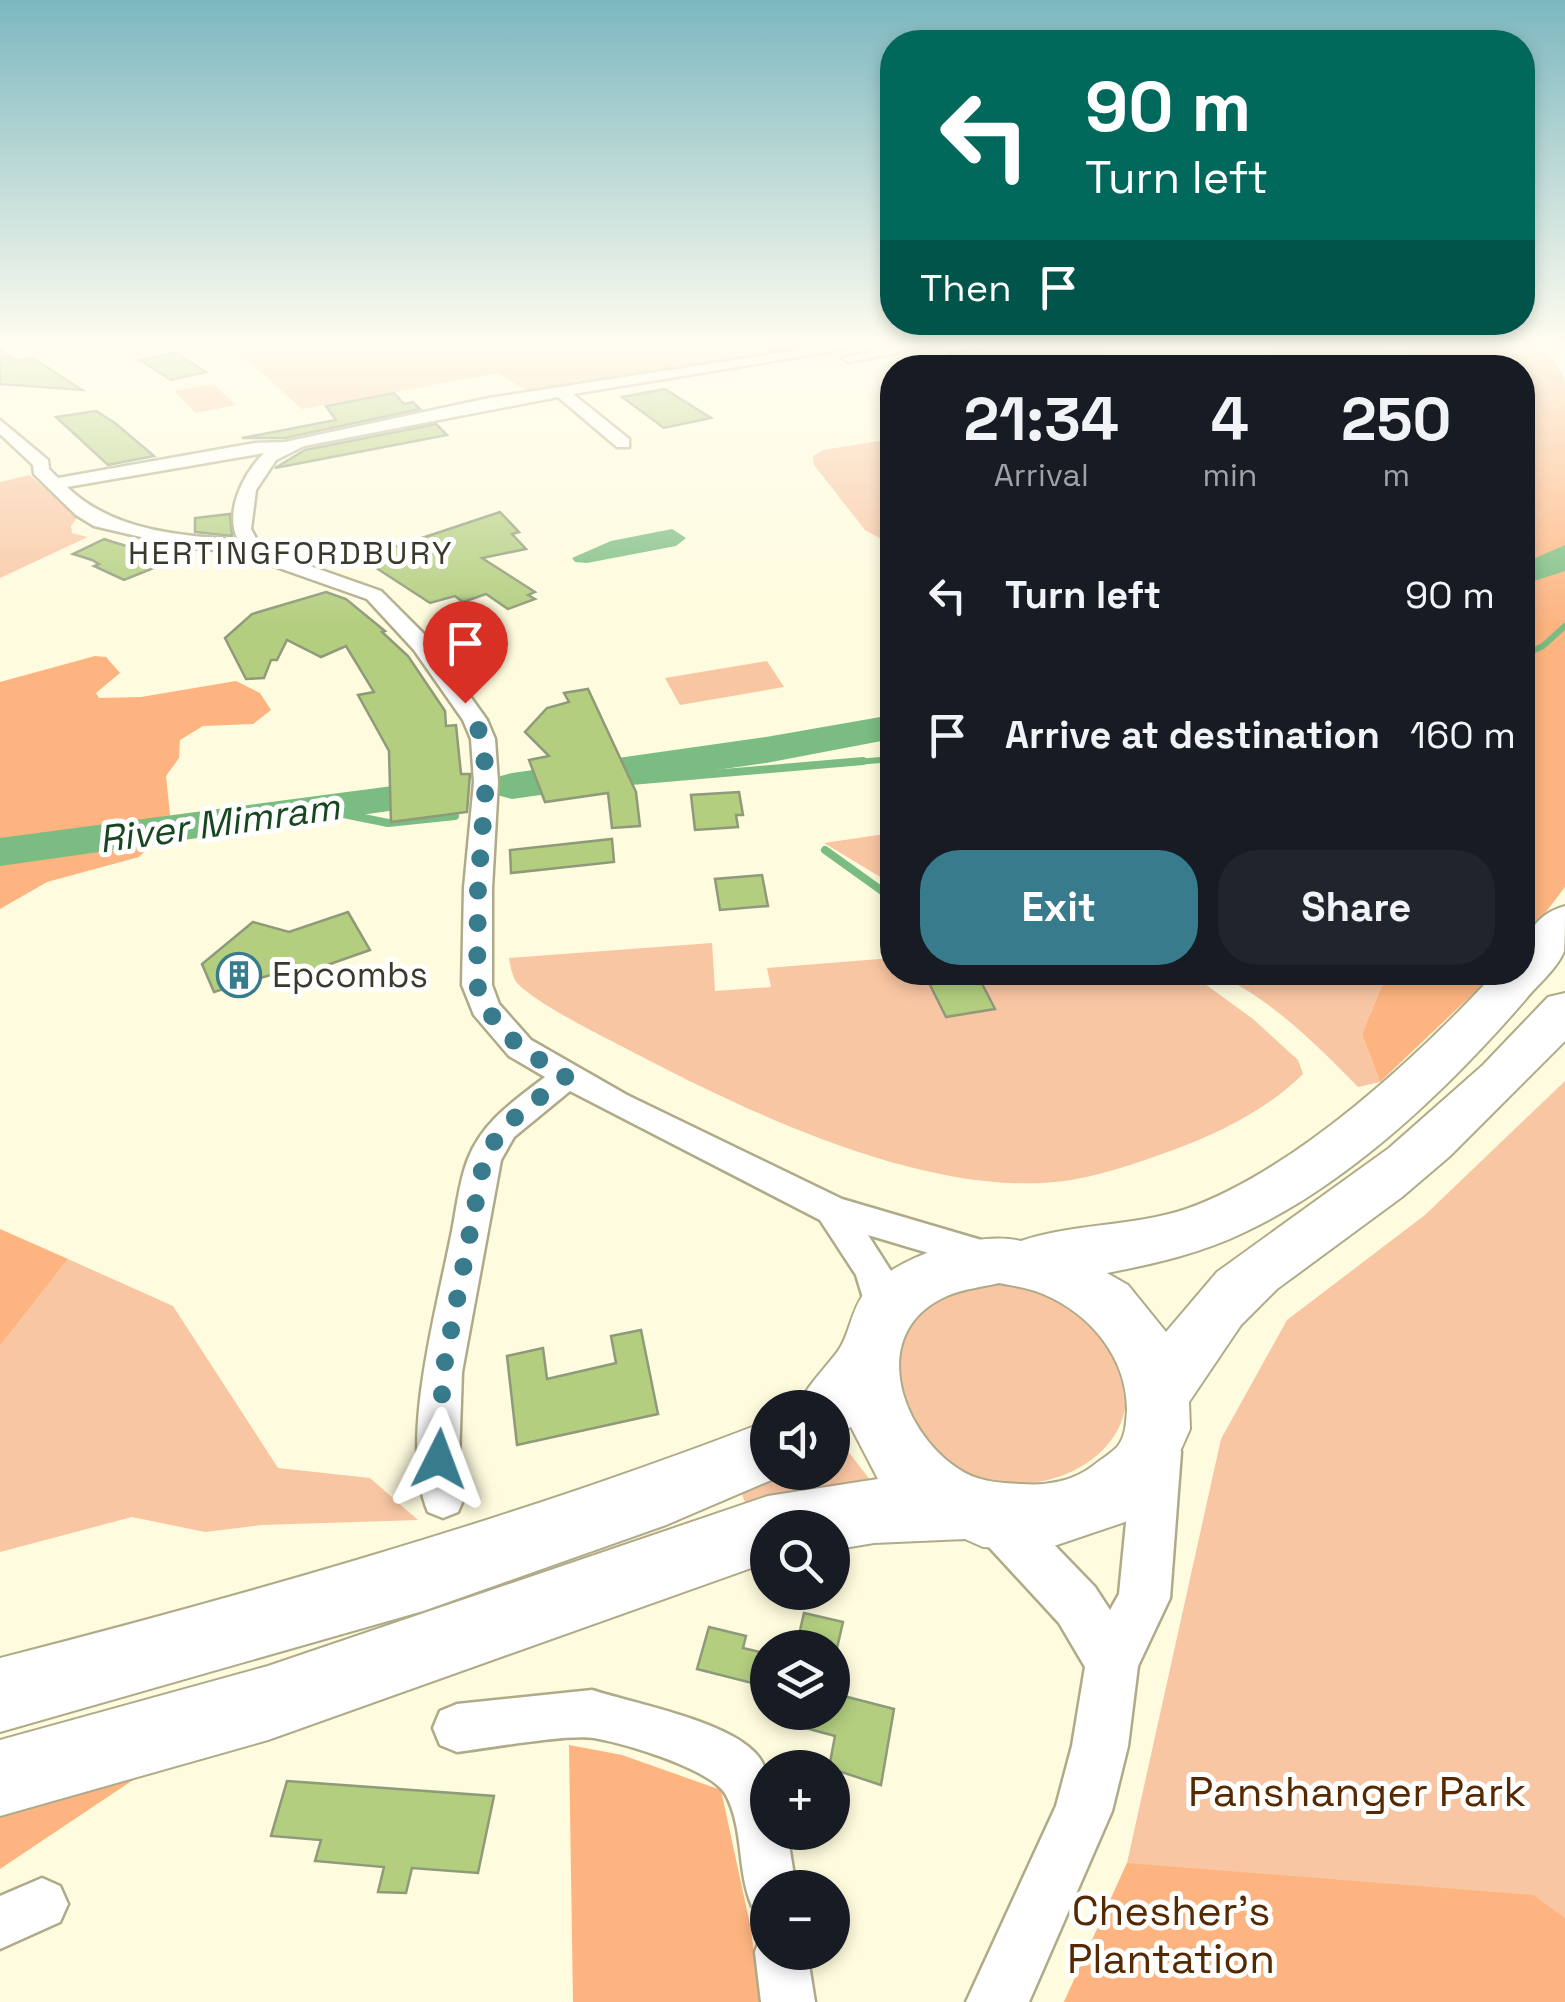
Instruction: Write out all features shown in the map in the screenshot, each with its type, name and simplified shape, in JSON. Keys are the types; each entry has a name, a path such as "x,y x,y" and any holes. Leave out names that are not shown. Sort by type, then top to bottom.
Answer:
{"highway":[{"path":"1535,957 1565,920"},
{"path":"979,1511 930,1487 900,1460 879,1428 860,1360 906,1290 933,1272 965,1262 1013,1260 1170,1236 1228,1215 1282,1185 1337,1145 1399,1094 1512,985"},
{"path":"850,1514 979,1511 1037,1519 1082,1511 1119,1490 1146,1460 1160,1409 1186,1351 1222,1305 1448,1127 1500,1080 1565,1009"},
{"path":"1013,1260 1090,1287 1116,1308 1138,1334 1153,1363 1160,1409"},
{"path":"0,1695 338,1603 482,1558 750,1460"},
{"path":"0,1778 268,1703 750,1535"}],"street":[{"path":"14,437 42,464 40,470 54,484 101,522 200,544 251,546 279,562 368,591 422,646 475,720 483,739 486,791 478,888 477,985 485,1008 520,1048 566,1076 832,1210 1013,1260"},
{"path":"54,484 322,437"},
{"path":"614,437 622,444"},
{"path":"251,546 242,529 247,490 260,465 284,447"},
{"path":"443,1498 439,1459 443,1372 484,1160 502,1128 566,1076"},
{"path":"832,1210 873,1271 860,1360"},
{"path":"997,2002 1083,1811 1100,1746 1112,1663 1144,1598 1160,1409"},
{"path":"979,1511 1030,1551 1077,1605 1112,1663"},
{"path":"457,1728 592,1714 712,1752 740,1773 759,1814 767,1870"},
{"path":"783,1970 788,2002"}],"green space":[{"path":"1535,437 1565,437 1565,887 1535,926"},
{"path":"880,441 880,538 865,530 814,465 813,456 823,450"},
{"path":"29,475 79,515 71,526 72,533 88,537 0,578 0,482"},
{"path":"95,656 106,657 120,673 96,693 99,698 141,697 236,681 260,693 271,710 253,724 203,726 180,740 179,758 166,776 171,824 139,857 47,882 0,909 0,682"},
{"path":"767,661 784,687 680,705 665,678"},
{"path":"880,835 880,877 824,843"},
{"path":"712,943 715,991 771,987 767,968 880,959 880,985 1206,985 1253,1019 1298,1060 1303,1074 1259,1109 1225,1128 1123,1167 1071,1180 1017,1183 960,1178 900,1165 841,1146 673,1073 534,997 515,980 509,958"},
{"path":"1237,985 1382,985 1362,1034 1380,1082 1358,1087 1309,1038"},
{"path":"1382,985 1482,985 1380,1082 1362,1034"},
{"name":"Panshanger Park","path":"1565,1081 1565,2002 1064,2002 1127,1863 1221,1439 1287,1320 1425,1215"},
{"path":"0,1229 68,1259 0,1346"},
{"path":"68,1259 173,1306 278,1468 370,1478 418,1520 261,1525 205,1532 132,1517 0,1552 0,1346"},
{"path":"1013,1282 1057,1296 1085,1316 1108,1342 1125,1381 1123,1416 1107,1446 1079,1468 1044,1481 1004,1483 965,1473 923,1442 892,1381 909,1319 965,1284"},
{"path":"850,1454 871,1481 850,1486"},
{"path":"750,1480 750,1490 831,1490 748,1509 738,1485"},
{"path":"569,1745 622,1755 721,1790 750,1924 750,1970 756,1970 760,2002 573,2002"},
{"path":"139,1776 0,1869 0,1812"},
{"name":"Chesher's Plantation","path":"1127,1863 1533,1895 1565,1918 1565,2002 1064,2002"}],"shaded area":[{"path":"672,529 686,538 676,546 587,563 572,558 611,541"}],"building":[{"path":"78,437 132,437 154,456 108,465"},
{"path":"368,437 434,437 275,468 305,450"},
{"path":"500,512 519,532 512,534 526,549 482,558 535,592 528,595 535,599 508,609 486,594 463,602 455,596 430,603 367,562 386,556 380,552"},
{"path":"230,514 232,536 195,532 195,518"},
{"path":"104,539 174,560 124,580 94,566 99,564 92,560 73,554"},
{"path":"326,592 346,599 385,631 382,632 408,656 445,711 446,726 456,725 461,774 470,774 467,812 391,822 389,751 358,695 374,692 346,646 321,657 287,640 277,660 271,660 264,678 246,679 225,638 252,614"},
{"path":"588,689 636,792 640,826 612,828 608,793 545,802 529,760 549,756 525,732 547,708 569,702 564,693"},
{"path":"739,792 743,815 736,815 738,827 695,830 691,795"},
{"path":"612,839 614,862 511,873 510,850"},
{"path":"762,875 768,906 720,910 715,879"},
{"name":"Epcombs","path":"348,912 370,950 296,976 293,971 276,977 274,974 214,992 202,964 253,922 289,932"},
{"path":"930,985 983,985 995,1009 946,1017"},
{"path":"641,1330 658,1414 517,1445 507,1356 543,1348 547,1379 616,1363 611,1336"},
{"path":"804,1613 843,1622 841,1630 800,1630"},
{"path":"709,1627 746,1636 743,1648 750,1650 750,1682 697,1669"},
{"path":"850,1698 894,1709 881,1785 850,1775 850,1750 832,1750 835,1736 813,1730 850,1730"},
{"path":"287,1781 494,1796 478,1873 412,1868 406,1893 378,1892 384,1867 315,1861 321,1840 271,1836"}],"waterway":[{"name":"River Mimram","path":"1535,571 1565,555"},
{"path":"1535,650 1565,626"},
{"name":"River Mimram","path":"512,786 766,750 880,729"},
{"path":"834,764 880,760"},
{"path":"631,781 863,761"},
{"name":"River Mimram","path":"0,852 438,793"},
{"path":"319,809 388,823 455,816"},
{"path":"825,850 880,889"}],"place":[{"name":"Epcombs","path":"239,975"}],"district":[{"name":"HERTINGFORDBURY","path":"291,553"}],"route":[{"path":"439,1459 443,1372 484,1160 502,1128 566,1076 520,1048 485,1008 477,985 478,888 486,782 483,739 465,703"}]}
